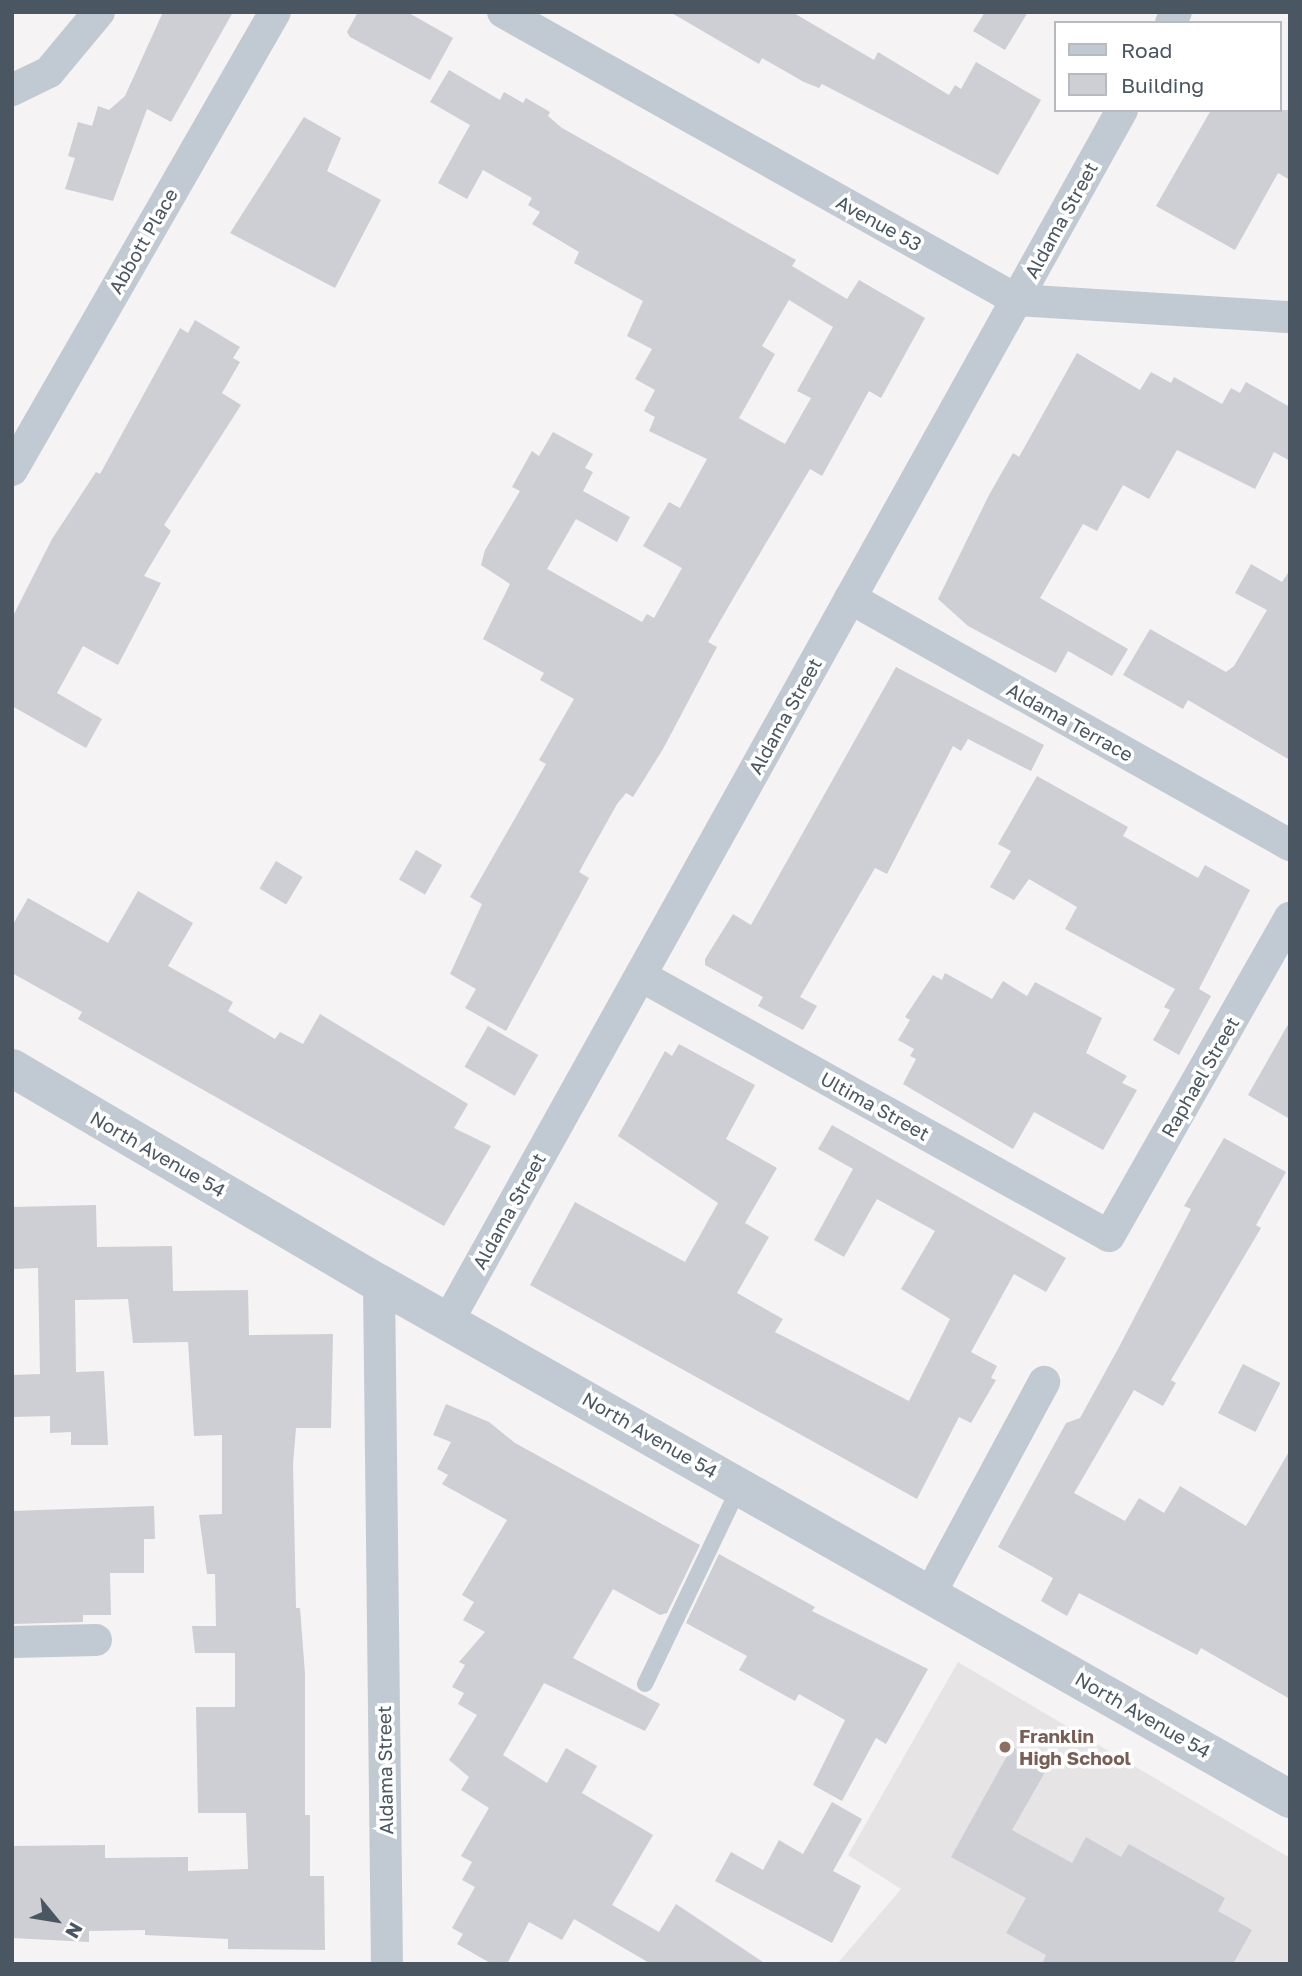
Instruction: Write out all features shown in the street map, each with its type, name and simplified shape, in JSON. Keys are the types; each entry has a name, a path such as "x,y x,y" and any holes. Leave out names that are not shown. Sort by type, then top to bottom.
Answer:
{"street":[{"path":"12,90 48,72 99,12"},
{"name":"Abbott Place","path":"12,470 275,12"},
{"name":"Avenue 53","path":"503,12 1017,300 1290,317"},
{"name":"Aldama Street","path":"448,1321 1121,112"},
{"name":"Aldama Terrace","path":"850,598 1290,845"},
{"name":"Raphael Street","path":"1109,1236 1290,918"},
{"name":"Ultima Street","path":"640,975 1109,1236"},
{"name":"North Avenue 54","path":"12,1068 379,1283 1290,1799"},
{"name":"Aldama Street","path":"379,1283 387,1964"},
{"path":"930,1594 1044,1382"},
{"path":"12,1642 96,1640"}],"lane":[{"path":"646,1684 740,1486"}],"shaded area":[{"name":"Franklin High School","path":"958,1662 1290,1858 1290,1964 837,1964 901,1889 848,1855"}],"building":[{"path":"163,12 233,12 171,122 147,109 113,201 65,189 75,158 68,156 78,122 92,126 98,106 109,110 125,96"},
{"path":"358,12 407,12 453,38 430,80 350,37 347,32"},
{"path":"670,12 792,12 874,60 878,52 949,95 955,85 961,89 976,62 1041,100 998,175 822,84 819,88 804,82 762,58 759,64"},
{"path":"985,12 1028,12 1005,50 973,31"},
{"path":"449,70 500,100 504,92 523,103 526,98 550,112 548,116 562,128 796,260 792,266 847,299 859,280 925,318 881,398 869,391 822,476 810,469 734,597 708,642 717,647 663,749 633,797 626,793 617,804 579,872 589,878 506,1031 465,1008 476,989 450,974 482,904 470,897 546,764 539,760 574,699 540,680 544,673 483,639 510,584 481,565 485,550 520,491 512,487 532,451 539,456 553,432 593,454 585,468 593,472 583,491 630,517 617,542 576,519 547,569 642,622 647,614 654,618 682,568 643,546 669,502 680,508 707,459 649,431 655,417 644,411 655,390 635,379 652,349 627,336 643,301 574,263 579,252 532,224 540,212 528,205 532,198 483,170 467,199 438,183 470,125 430,102","holes":["789,300 833,327 797,391 811,398 785,444 739,418 775,354 762,346"]},
{"path":"1290,110 1290,180 1278,173 1235,250 1156,206 1210,112"},
{"path":"304,117 341,138 327,171 381,200 335,288 230,233"},
{"path":"195,320 240,347 233,358 240,362 222,393 241,405 164,525 171,531 144,576 161,583 118,665 83,646 57,693 102,719 86,748 12,706 12,618 52,539 96,472 100,474 180,328 188,333"},
{"path":"1077,353 1140,390 1151,372 1171,383 1174,377 1222,404 1231,388 1240,393 1246,382 1290,407 1290,461 1274,452 1255,489 1177,450 1149,499 1123,485 1097,531 1083,524 1040,598 1128,649 1112,676 1068,651 1056,673 968,626 938,599 989,495 1013,453 1019,457"},
{"path":"1251,564 1282,582 1290,570 1290,760 1188,700 1183,709 1123,675 1150,629 1226,672 1234,666 1267,610 1235,593"},
{"path":"896,667 1044,745 1031,771 968,739 961,751 953,746 887,874 875,868 800,997 817,1006 803,1030 758,1006 763,997 705,965 705,959 733,914 751,925"},
{"path":"1037,776 1128,827 1123,836 1198,878 1205,865 1250,890 1199,989 1211,996 1179,1055 1153,1040 1170,1010 1164,1007 1175,989 1065,929 1077,907 1029,879 1014,900 990,887 1011,851 998,844"},
{"path":"416,850 442,865 425,894 399,879"},
{"path":"276,861 303,877 286,904 260,888"},
{"path":"138,891 193,923 168,966 233,1002 228,1011 275,1039 280,1032 303,1044 320,1014 468,1104 454,1128 491,1146 444,1226 78,1019 82,1012 12,973 12,926 28,898 108,943"},
{"path":"945,973 992,999 1003,981 1027,996 1035,982 1102,1018 1086,1053 1127,1076 1122,1083 1137,1090 1103,1150 1034,1112 1013,1149 903,1084 916,1059 910,1056 914,1049 898,1040 910,1020 905,1017 933,975 942,980"},
{"path":"1290,1021 1290,1119 1248,1095"},
{"path":"488,1026 538,1055 515,1096 465,1067"},
{"path":"679,1044 755,1085 726,1139 777,1168 745,1223 769,1237 737,1293 783,1319 775,1332 909,1401 950,1319 901,1289 935,1231 877,1199 844,1257 814,1240 853,1169 818,1149 832,1125 1066,1258 1046,1292 1014,1274 971,1352 997,1366 991,1378 996,1380 971,1423 959,1417 917,1499 530,1285 575,1202 685,1262 718,1203 618,1136 665,1051 672,1056"},
{"path":"1224,1138 1286,1172 1256,1225 1261,1228 1171,1380 1176,1383 1163,1406 1134,1390 1074,1493 1125,1521 1139,1498 1164,1513 1180,1486 1246,1526 1290,1450 1290,1699 1201,1648 1197,1655 1079,1593 1067,1616 1041,1601 1053,1578 998,1547 1066,1423 1080,1418 1191,1209 1184,1206"},
{"path":"96,1205 97,1247 172,1246 173,1291 248,1290 249,1335 333,1334 331,1428 296,1428 293,1464 296,1608 300,1608 305,1674 305,1815 310,1815 310,1876 324,1876 325,1950 228,1949 228,1939 145,1935 145,1930 89,1931 89,1942 12,1938 12,1846 105,1845 105,1858 188,1857 188,1871 248,1869 246,1813 198,1813 196,1707 235,1707 235,1653 195,1653 192,1626 216,1626 215,1574 207,1574 199,1515 222,1514 222,1435 194,1436 188,1342 133,1343 128,1299 75,1300 76,1372 104,1371 108,1445 71,1445 71,1432 50,1433 50,1416 12,1417 12,1375 40,1374 38,1268 12,1269 12,1207"},
{"path":"1243,1364 1280,1383 1255,1432 1218,1413"},
{"path":"446,1404 489,1422 515,1443 700,1545 667,1613 660,1615 613,1589 573,1658 660,1704 645,1731 544,1683 503,1755 547,1783 566,1748 597,1766 582,1793 653,1835 612,1905 659,1932 676,1904 766,1964 651,1964 574,1919 562,1940 529,1922 507,1964 492,1964 457,1944 463,1934 452,1928 475,1887 462,1880 472,1862 461,1856 489,1808 461,1790 469,1777 449,1760 477,1715 458,1704 464,1693 452,1687 465,1665 459,1662 485,1632 463,1620 474,1602 462,1595 507,1520 442,1484 448,1475 437,1469 451,1442 433,1435"},
{"path":"154,1506 155,1539 144,1539 144,1573 110,1573 111,1615 83,1615 83,1622 12,1624 12,1511"},
{"path":"719,1554 815,1607 812,1611 928,1669 886,1744 876,1738 842,1801 813,1785 845,1720 799,1694 795,1701 739,1670 747,1656 686,1623"},
{"path":"1012,1747 1048,1767 1012,1830 1072,1863 1086,1837 1121,1857 1129,1844 1225,1898 1218,1911 1252,1930 1233,1964 1042,1964 1046,1955 1006,1933 1026,1898 951,1857"},
{"path":"832,1802 862,1819 833,1871 861,1886 832,1943 715,1881 731,1852 763,1870 779,1840 803,1854"}],"place":[{"name":"Franklin High School","path":"1005,1747"}]}
